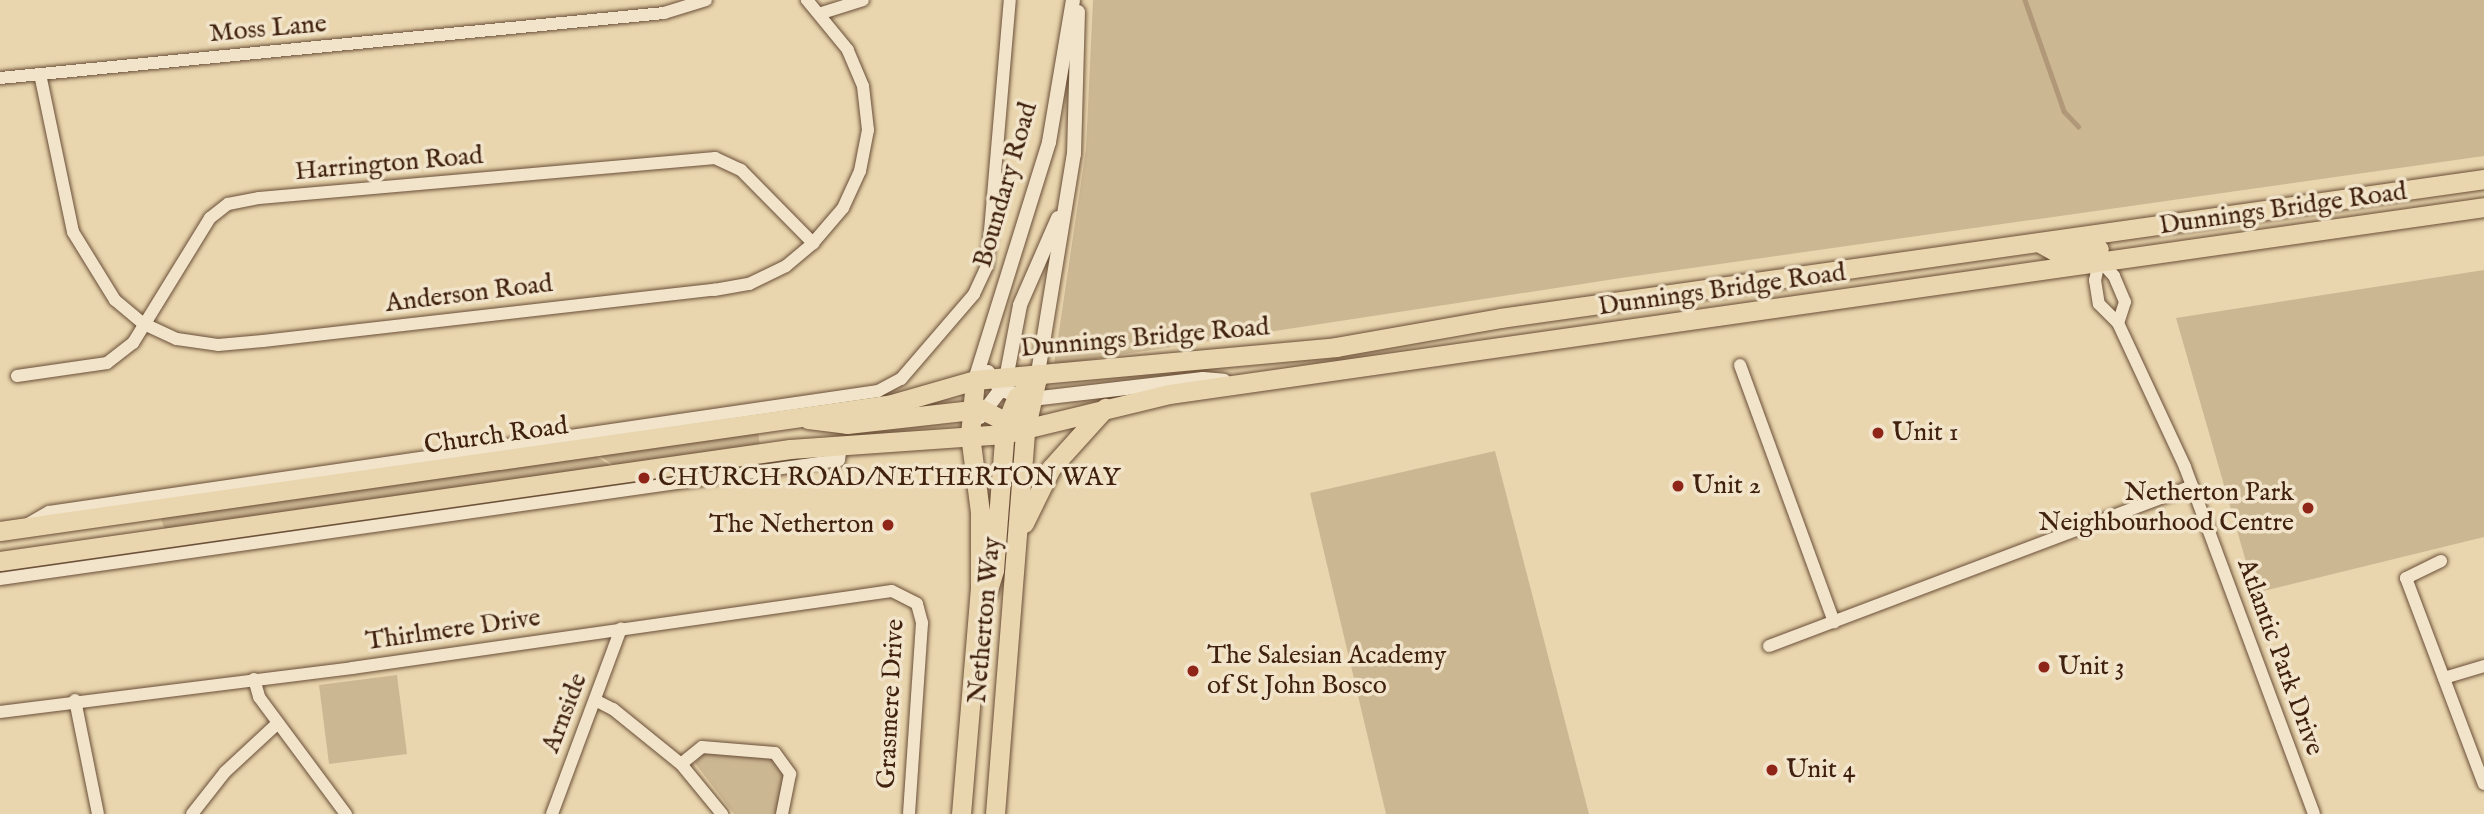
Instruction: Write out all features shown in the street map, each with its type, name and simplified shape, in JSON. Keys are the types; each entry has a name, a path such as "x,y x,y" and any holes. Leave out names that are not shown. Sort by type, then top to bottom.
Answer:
{"main road":[{"name":"Dunnings Bridge Road","path":"974,420 1016,432 1169,394 1250,384 2099,248 2484,179"},
{"name":"Dunnings Bridge Road","path":"1004,387 1043,375 1336,347 1500,318 2039,242 2099,248 2484,207"},
{"path":"976,628 994,570 1016,432 1004,387 1043,375"},
{"name":"Church Road","path":"0,531 1004,387"},
{"name":"Netherton Way","path":"961,814 976,628 980,512 974,420 1004,387"},
{"path":"1019,535 1051,468 1105,408"},
{"path":"801,418 847,424 974,420 1016,432"},
{"name":"Church Road","path":"0,561 63,561 841,445 943,437 974,420"},
{"name":"Netherton Way","path":"995,814 1019,535 1016,432"}],"street":[{"name":"Moss Lane","path":"0,78 664,13 706,0"},
{"path":"807,0 822,13 863,0"},
{"name":"Church Road","path":"21,528 49,512 878,391 901,379 974,294 987,266 1010,0"},
{"name":"Boundary Road","path":"1043,375 1079,95 1076,0"},
{"name":"Boundary Road","path":"1004,387 985,342 1049,142 1076,0"},
{"name":"Anderson Road","path":"40,74 73,232 96,275 142,323 177,339 218,345 714,290 750,284 786,266 813,243 842,208 860,171 868,130 863,86 848,50 822,13"},
{"name":"Harrington Road","path":"17,376 107,363 133,343 142,323 210,218 228,204 259,198 715,158 741,170 813,243"},
{"path":"974,420 1004,387 1020,305 1067,197"},
{"name":"Atlantic Park Drive","path":"2099,248 2125,302 2119,323"},
{"name":"Atlantic Park Drive","path":"2099,248 2095,280 2099,304 2119,323 2192,486 2314,814"},
{"path":"1740,365 1833,622"},
{"path":"1004,387 1203,379 1250,384"},
{"path":"1769,646 2192,486"},
{"name":"Church Road","path":"0,579 63,561"},
{"path":"2441,561 2406,578 2484,784"},
{"name":"Thirlmere Drive","path":"0,712 886,591 910,599"},
{"name":"Grasmere Drive","path":"909,814 922,623 920,610 910,599"},
{"name":"Arnside","path":"552,814 621,628"},
{"path":"2444,678 2484,666"},
{"path":"254,679 259,697 346,814"},
{"path":"75,700 98,814"},
{"path":"595,700 613,709 681,764 722,814"},
{"path":"192,814 225,772 278,723"},
{"path":"681,764 702,747 775,754 790,774 782,814"}],"shaded area":[{"path":"1093,0 2484,0 2484,156 1621,278 1054,365 1086,149"},
{"path":"2484,270 2484,537 2255,593 2176,318"},
{"path":"758,432 760,446 617,467 598,455"},
{"path":"1495,451 1589,814 1386,814 1310,493"},
{"path":"594,455 613,467 165,531 161,518"},
{"path":"397,675 407,754 329,764 319,685"},
{"path":"703,751 769,756 779,763 784,780 777,814 734,814 695,763"}],"waterway":[{"path":"2025,0 2064,111 2078,126"}],"place":[{"name":"Unit 1","path":"1878,433"},
{"name":"CHURCH ROAD/NETHERTON WAY","path":"644,478"},
{"name":"Unit 2","path":"1678,486"},
{"name":"Netherton Park Neighbourhood Centre","path":"2308,508"},
{"name":"The Netherton","path":"888,525"},
{"name":"Unit 3","path":"2044,667"},
{"name":"The Salesian Academy of St John Bosco","path":"1193,671"},
{"name":"Unit 4","path":"1772,770"}]}
